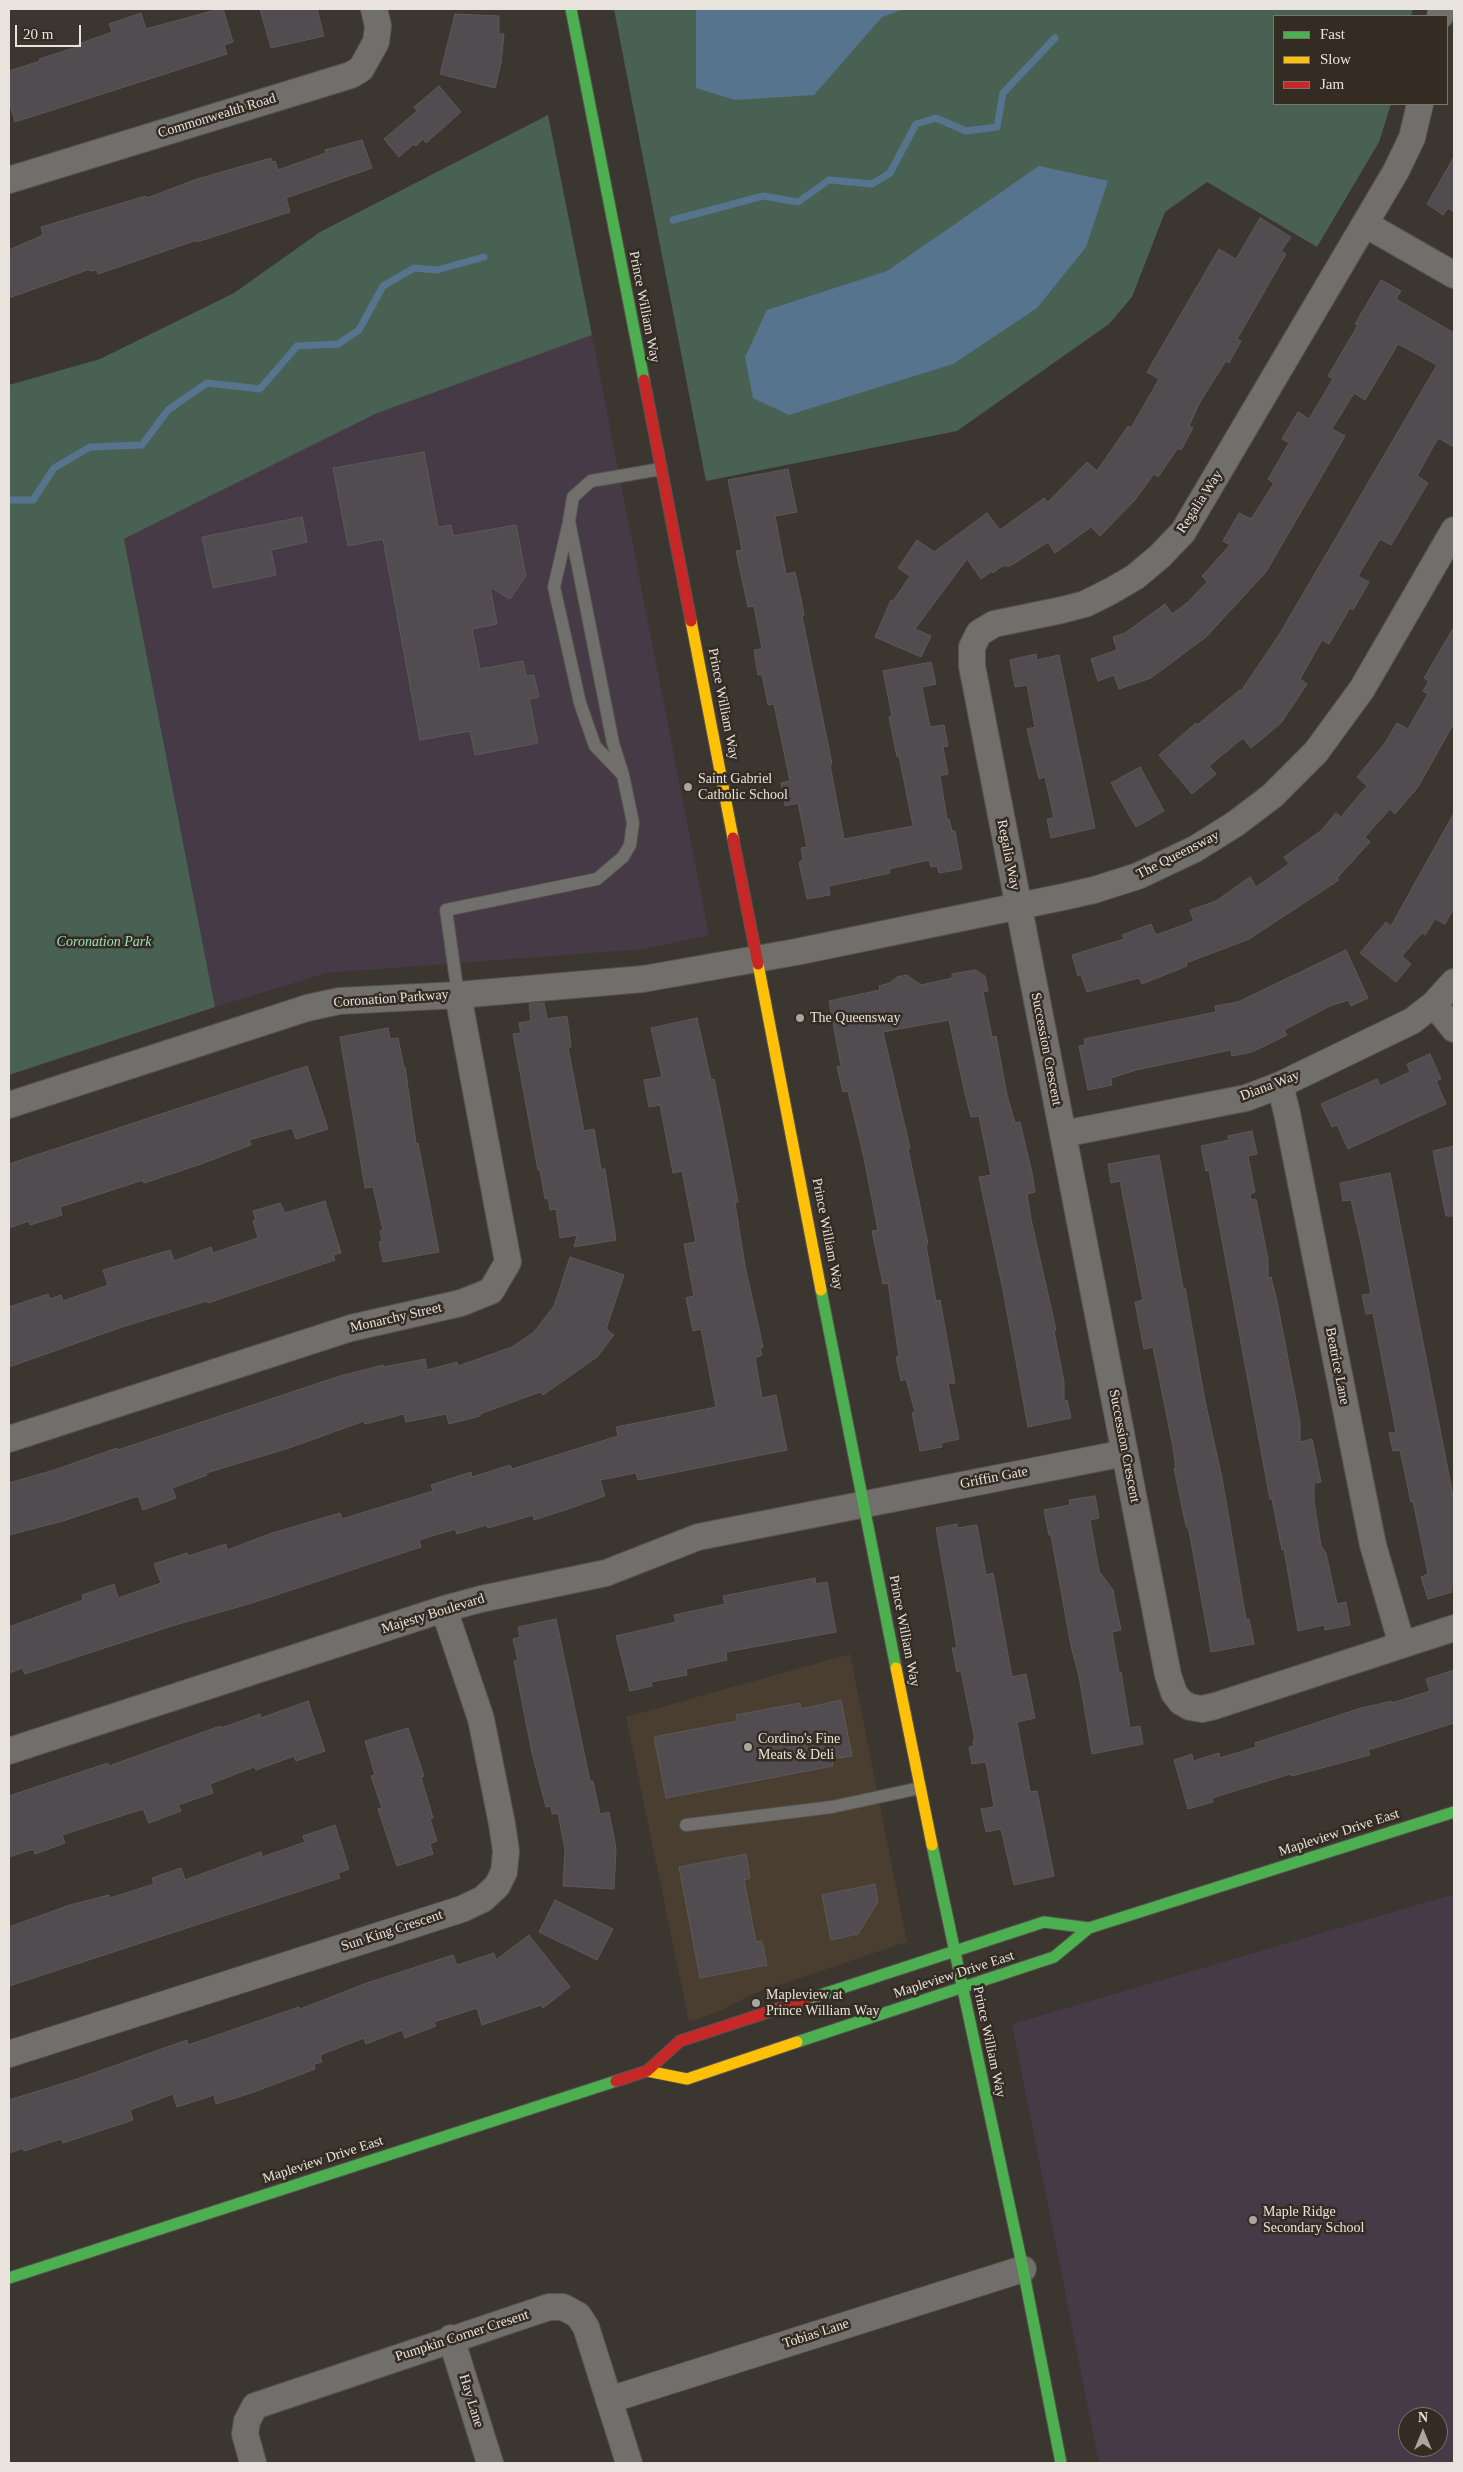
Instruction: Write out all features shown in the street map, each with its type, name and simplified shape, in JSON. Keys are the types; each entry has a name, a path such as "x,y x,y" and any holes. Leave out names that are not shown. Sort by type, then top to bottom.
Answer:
{"street":[{"name":"Commonwealth Road","path":"9,180 351,75 361,69 376,42 378,26 374,9"},
{"name":"Prince William Way","path":"570,9 920,1788 1023,2268 1061,2463"},
{"name":"Regalia Way","path":"1018,906 972,666 972,647 979,633 994,624 1085,604 1135,577 1183,532 1396,171 1408,146 1420,105"},
{"path":"1365,224 1454,275"},
{"name":"The Queensway","path":"757,959 1101,888 1167,864 1222,833 1272,796 1316,752 1345,715 1454,530"},
{"name":"Succession Crescent","path":"1018,906 1168,1675 1174,1693 1181,1702 1190,1707 1215,1706 1454,1628"},
{"name":"Coronation Parkway","path":"9,1106 307,1008 339,1001 458,995 643,979 757,959"},
{"name":"Diana Way","path":"1062,1134 1246,1098 1280,1085 1412,1021 1434,1004 1454,982"},
{"name":"Monarchy Street","path":"9,1439 351,1328 461,1304 492,1291 508,1262 458,995"},
{"path":"1434,1004 1454,1029"},
{"name":"Beatrice Lane","path":"1280,1085 1288,1113 1373,1545 1402,1645"},
{"name":"Griffin Gate","path":"863,1503 1125,1453"},
{"name":"Majesty Boulevard","path":"9,1751 444,1609 481,1599 606,1573 698,1537 863,1503"},
{"name":"Sun King Crescent","path":"9,2054 462,1909 483,1899 497,1886 504,1872 506,1851 502,1824 473,1688 444,1609"},
{"name":"Mapleview Drive East","path":"647,2071 687,2079 1054,1957 1089,1928 1454,1812"},
{"name":"Mapleview Drive East","path":"9,2278 647,2071 680,2041 954,1951 1044,1922 1089,1928"},
{"name":"Tobias Lane","path":"609,2400 1023,2268"},
{"name":"Pumpkin Corner Cresent","path":"253,2463 245,2434 247,2421 255,2406 451,2338 549,2307 564,2307 578,2315 586,2327 629,2463"},
{"name":"Hay Lane","path":"451,2338 490,2463"}],"lane":[{"path":"623,775 594,746 580,703 554,587 574,497 591,481 661,469"},
{"path":"458,995 446,910 597,879 614,867 623,857 630,844 633,823 623,775 613,743 569,521"},
{"path":"686,1825 832,1807 920,1788"}],"shaded area":[{"path":"592,335 709,935 645,949 327,973 215,1007 124,539 375,414"},
{"path":"850,1654 907,1942 755,1993 720,2011 689,2022 626,1717"},
{"name":"Maple Ridge Secondary School","path":"1454,1894 1454,2463 1099,2463 1012,2024"}],"green space":[{"path":"614,9 1413,9 1411,15 1273,15 1273,105 1391,105 1379,142 1317,247 1207,182 1165,212 1132,297 1109,324 957,431 706,481"},
{"name":"Coronation Park","path":"548,115 592,335 375,414 124,539 215,1007 9,1075 9,385 100,359 234,293 320,232"}],"water":[{"path":"696,9 904,9 882,17 814,95 735,100 696,88"},
{"path":"1039,166 1108,181 1086,247 1037,308 953,364 789,415 753,398 745,357 767,310 887,271"}],"building":[{"path":"223,9 233,42 224,45 227,54 15,122 9,101 9,71 77,47 76,45 112,32 109,24 141,13 146,29"},
{"path":"260,9 317,9 324,36 271,48"},
{"path":"455,14 499,16 499,34 504,34 501,63 495,88 440,74"},
{"path":"439,86 461,112 426,143 423,139 399,157 384,139 417,111 414,107"},
{"path":"362,140 372,168 286,198 290,212 197,242 197,240 98,274 96,270 90,271 90,269 9,298 9,250 43,235 41,227 146,196 147,198 197,179 271,158 272,162 275,161 278,170 326,153 325,150"},
{"path":"1454,157 1454,212 1448,208 1443,215 1427,204"},
{"path":"1260,218 1291,237 1281,251 1286,254 1237,339 1241,341 1229,363 1226,361 1200,402 1189,426 1193,428 1181,450 1178,448 1158,477 1154,474 1135,500 1100,536 1091,527 1055,553 1048,542 1010,566 1002,566 981,579 967,559 915,629 931,636 921,657 875,637 891,600 893,601 910,576 898,568 917,540 934,552 987,513 1000,530 1044,498 1048,502 1087,462 1097,471 1128,426 1131,428 1159,379 1147,372 1219,249 1236,259"},
{"path":"1381,280 1401,291 1396,299 1454,333 1454,447 1438,438 1417,476 1428,483 1391,545 1380,539 1358,576 1369,582 1353,610 1350,608 1329,644 1322,640 1300,679 1307,684 1281,723 1251,748 1243,738 1209,766 1216,774 1192,794 1159,755 1196,723 1197,725 1241,691 1279,635 1437,365 1398,344 1365,400 1354,393 1332,429 1345,436 1266,572 1206,637 1151,678 1119,689 1114,675 1098,681 1091,659 1117,650 1113,637 1125,633 1165,604 1172,614 1188,602 1207,582 1202,576 1230,545 1223,541 1239,513 1251,519 1274,483 1268,479 1289,443 1282,439 1298,412 1309,419 1333,379 1328,376 1358,325 1355,324"},
{"path":"424,452 438,527 451,525 453,536 516,525 526,576 510,599 490,587 497,624 472,629 480,669 523,661 526,676 534,675 539,697 529,699 538,743 475,755 470,731 420,740 383,539 348,546 333,468"},
{"path":"788,469 797,512 775,516 786,574 795,572 801,599 804,615 802,616 832,764 830,765 844,839 913,826 889,717 892,716 883,671 931,662 936,684 922,687 930,727 944,725 948,746 943,747 948,774 940,776 947,819 949,819 952,831 955,831 962,869 939,873 937,866 931,867 929,860 889,869 890,873 829,886 830,895 807,899 799,863 803,859 801,848 807,847 798,803 785,806 781,783 790,781 774,704 768,705 762,674 758,675 754,650 762,649 754,606 748,607 736,551 742,550 728,480"},
{"path":"302,517 307,542 271,550 276,575 213,588 202,537"},
{"path":"1454,627 1454,723 1418,787 1395,814 1390,809 1365,837 1370,842 1337,878 1339,880 1249,939 1186,963 1187,966 1142,984 1139,978 1087,992 1081,975 1078,976 1072,955 1124,939 1122,935 1151,924 1156,935 1194,921 1190,910 1216,901 1250,877 1256,887 1289,864 1284,857 1322,830 1336,813 1341,817 1367,786 1357,777 1385,743 1397,723 1408,729 1428,694 1423,691 1429,681 1424,678"},
{"path":"1036,654 1037,660 1059,655 1095,828 1051,838 1047,819 1054,818 1045,777 1039,779 1027,729 1035,727 1027,685 1015,687 1010,660"},
{"path":"1140,767 1164,811 1136,827 1111,783"},
{"path":"1454,813 1454,908 1445,924 1435,919 1425,935 1422,933 1402,956 1411,964 1396,982 1360,953 1386,922 1391,926"},
{"path":"1346,950 1368,998 1351,1006 1348,1000 1330,1006 1284,1030 1287,1035 1252,1052 1232,1056 1231,1050 1136,1070 1111,1078 1112,1085 1088,1090 1079,1046 1085,1045 1084,1039 1216,1012 1215,1006 1238,1002"},
{"path":"975,970 985,976 988,991 983,992 992,1037 996,1036 1007,1095 1015,1123 1020,1122 1032,1173 1035,1192 1027,1194 1056,1330 1054,1331 1064,1382 1064,1401 1067,1400 1071,1418 1028,1427 1003,1290 979,1177 991,1175 979,1116 971,1117 949,1020 883,1032 910,1148 908,1149 928,1244 926,1245 936,1301 940,1300 955,1383 948,1384 959,1439 941,1443 942,1447 920,1451 912,1413 915,1412 906,1379 901,1381 896,1357 899,1357 888,1283 883,1284 872,1231 878,1230 864,1158 848,1091 843,1092 837,1067 841,1066 829,1001 880,990 879,986 890,983 897,977 907,975 921,985 952,978 952,974"},
{"path":"544,1003 547,1019 567,1016 571,1047 568,1047 584,1131 594,1129 601,1169 605,1169 616,1240 574,1247 577,1235 560,1238 556,1209 550,1210 548,1198 545,1199 513,1034 521,1033 519,1023 531,1021 529,1004"},
{"path":"697,1018 711,1080 714,1079 722,1118 738,1202 735,1203 745,1266 763,1347 760,1347 762,1355 755,1358 762,1398 776,1395 787,1450 638,1480 636,1473 600,1480 605,1496 568,1509 534,1520 533,1515 488,1528 487,1525 457,1534 455,1529 419,1540 421,1547 252,1603 175,1625 25,1674 22,1668 9,1673 9,1627 83,1600 82,1595 114,1584 118,1598 161,1583 154,1564 187,1553 188,1556 226,1544 227,1550 272,1533 340,1513 342,1519 433,1491 431,1485 471,1472 472,1477 510,1465 512,1469 618,1436 616,1427 716,1407 701,1329 693,1331 686,1298 694,1296 684,1244 696,1242 682,1171 673,1173 660,1105 649,1107 644,1080 662,1077 651,1028"},
{"path":"388,1028 390,1039 398,1038 405,1067 416,1144 418,1143 439,1252 383,1262 379,1242 382,1241 380,1231 383,1230 373,1187 365,1188 340,1037"},
{"path":"1430,1054 1441,1079 1436,1081 1446,1104 1348,1149 1337,1125 1332,1127 1321,1104 1377,1079 1380,1086 1410,1072 1407,1064"},
{"path":"307,1066 328,1129 296,1139 292,1128 249,1140 251,1145 201,1164 144,1183 143,1180 60,1207 62,1215 30,1225 29,1221 9,1228 9,1164"},
{"path":"1252,1131 1257,1154 1248,1156 1255,1192 1250,1194 1251,1200 1256,1199 1268,1259 1268,1278 1271,1277 1277,1301 1300,1422 1300,1442 1312,1439 1321,1482 1314,1483 1314,1501 1321,1546 1326,1553 1337,1604 1346,1602 1350,1625 1325,1630 1324,1625 1298,1631 1284,1549 1282,1550 1272,1499 1270,1499 1209,1170 1206,1171 1201,1146 1229,1140 1228,1136"},
{"path":"1454,1146 1454,1216 1446,1216 1433,1151"},
{"path":"1159,1155 1205,1401 1222,1478 1246,1619 1249,1619 1254,1644 1211,1652 1189,1530 1186,1526 1174,1468 1176,1468 1173,1447 1153,1347 1144,1349 1135,1302 1143,1300 1120,1181 1111,1183 1108,1164"},
{"path":"1390,1173 1454,1501 1454,1586 1451,1588 1452,1592 1428,1599 1421,1577 1428,1574 1413,1501 1411,1502 1400,1450 1393,1451 1389,1433 1396,1432 1373,1313 1366,1314 1362,1295 1371,1294 1363,1252 1351,1200 1343,1201 1340,1183"},
{"path":"325,1201 341,1253 333,1255 335,1260 208,1303 207,1301 122,1327 9,1367 9,1307 48,1294 50,1299 61,1295 63,1301 108,1285 103,1270 170,1250 174,1261 211,1247 213,1253 258,1238 253,1221 256,1220 253,1211 280,1203 285,1213"},
{"path":"570,1257 624,1275 606,1329 614,1335 597,1357 543,1395 540,1392 480,1414 480,1416 449,1424 446,1414 406,1422 404,1414 365,1424 364,1421 289,1448 206,1473 207,1475 172,1488 176,1498 143,1510 138,1496 63,1521 9,1535 9,1483 54,1470 117,1448 118,1450 340,1376 383,1365 384,1367 425,1359 427,1370 457,1362 458,1366 512,1347 534,1332 554,1306"},
{"path":"1095,1496 1099,1518 1090,1520 1099,1571 1113,1590 1121,1630 1112,1632 1119,1673 1121,1672 1130,1728 1140,1726 1143,1744 1092,1754 1079,1676 1071,1646 1051,1535 1049,1535 1044,1510 1070,1505 1069,1500"},
{"path":"957,1524 957,1528 977,1525 986,1575 993,1573 1012,1677 1026,1674 1035,1718 1017,1722 1030,1792 1037,1791 1054,1876 1014,1885 1001,1829 986,1832 981,1809 994,1807 986,1762 972,1764 969,1747 974,1746 973,1740 975,1740 961,1671 957,1672 952,1648 957,1648 936,1528"},
{"path":"815,1578 816,1584 827,1582 836,1632 726,1652 727,1660 686,1669 687,1675 651,1682 652,1686 630,1691 616,1636 676,1622 674,1615 725,1604 723,1596"},
{"path":"556,1619 590,1781 593,1781 600,1814 609,1812 616,1848 614,1889 563,1886 565,1849 558,1813 552,1814 551,1806 546,1807 532,1753 514,1661 518,1660 513,1639 520,1637 518,1627"},
{"path":"1454,1670 1454,1723 1368,1750 1370,1755 1292,1776 1290,1774 1212,1798 1213,1802 1188,1809 1174,1760 1192,1754 1193,1761 1219,1753 1220,1758 1256,1747 1255,1743 1361,1708 1392,1701 1392,1703 1430,1691 1426,1679"},
{"path":"841,1700 852,1756 832,1759 833,1766 666,1798 654,1737 737,1721 736,1715 800,1703 801,1709"},
{"path":"308,1701 325,1751 296,1761 294,1756 256,1770 254,1767 210,1784 213,1793 178,1805 181,1811 149,1823 143,1809 62,1835 65,1843 35,1854 33,1849 9,1857 9,1796 108,1763 109,1766 220,1726 221,1728 260,1714 261,1718"},
{"path":"408,1728 424,1776 421,1777 433,1818 430,1819 437,1841 430,1844 433,1854 397,1866 378,1809 382,1808 371,1776 375,1775 365,1741"},
{"path":"335,1825 349,1869 338,1873 340,1878 9,1986 9,1927 70,1905 109,1895 110,1898 154,1884 152,1878 181,1868 185,1880 261,1852 262,1857 305,1842 303,1836"},
{"path":"746,1854 750,1878 744,1880 756,1942 762,1941 767,1965 700,1978 679,1867"},
{"path":"875,1884 878,1902 858,1934 831,1940 822,1895"},
{"path":"555,1900 613,1929 597,1960 539,1932"},
{"path":"529,1935 570,1987 543,2008 541,2005 482,2025 477,2008 434,2022 436,2026 405,2038 402,2030 366,2044 364,2038 320,2055 322,2062 314,2064 315,2069 254,2092 216,2104 214,2095 177,2107 173,2094 130,2110 133,2120 63,2143 61,2139 24,2151 23,2148 9,2153 9,2100 77,2079 187,2040 188,2045 299,2007 300,2009 367,1983 453,1955 457,1965 494,1953 496,1960"}],"waterway":[{"path":"673,220 763,196 798,202 829,180 872,184 890,173 916,124 936,118 966,131 997,127 1003,93 1055,38"},
{"path":"9,500 33,500 54,468 90,447 142,445 168,410 207,383 260,389 297,346 338,344 359,330 383,286 414,268 437,270 484,257"}],"traffic: fast":[{"path":"571,9 644,380"},
{"path":"821,1290 896,1668"},
{"path":"797,2042 1054,1957 1089,1928 1454,1812"},
{"path":"932,1845 1023,2269 1061,2463"},
{"path":"808,1999 1044,1922 1089,1928"},
{"path":"9,2278 616,2081"}],"traffic: slow":[{"path":"691,621 733,838"},
{"path":"758,964 821,1290"},
{"path":"896,1668 932,1845"},
{"path":"647,2071 687,2079 797,2042"}],"traffic: jam":[{"path":"644,380 691,621"},
{"path":"733,838 758,964"},
{"path":"616,2081 647,2071 680,2041 808,1999"}],"place":[{"name":"Saint Gabriel Catholic School","path":"688,787"},
{"name":"The Queensway","path":"800,1018"},
{"name":"Cordino's Fine Meats & Deli","path":"748,1747"},
{"name":"Mapleview at Prince William Way","path":"756,2003"},
{"name":"Maple Ridge Secondary School","path":"1253,2220"}]}
